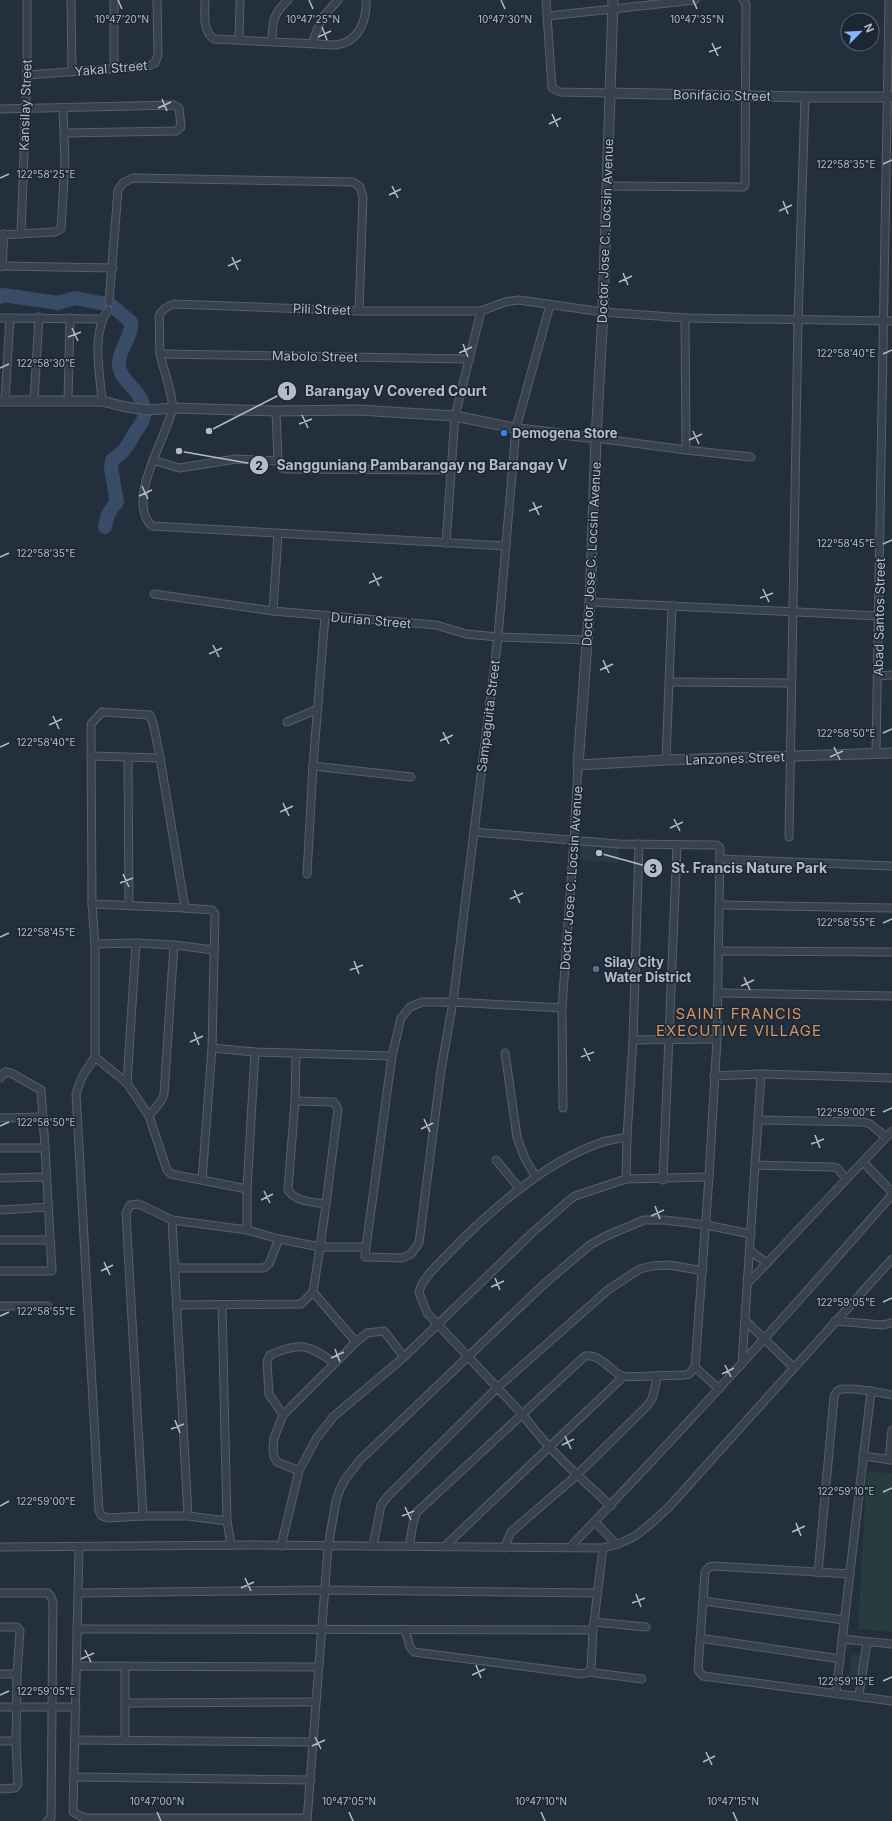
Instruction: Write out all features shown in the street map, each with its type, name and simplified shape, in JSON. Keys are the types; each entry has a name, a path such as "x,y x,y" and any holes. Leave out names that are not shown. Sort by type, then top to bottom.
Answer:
{"street":[{"name":"Kansilay Street","path":"21,234 27,75 27,0"},
{"path":"71,0 72,71"},
{"path":"114,0 114,69"},
{"name":"Yakal Street","path":"27,75 149,66 155,63 158,55 158,0"},
{"path":"205,0 205,23 208,36 214,39 336,45 345,44 357,34 364,20 366,0"},
{"path":"239,40 240,0"},
{"path":"272,41 275,13 288,0"},
{"path":"312,43 322,18 338,0"},
{"path":"546,0 548,16 613,5 695,0"},
{"path":"607,186 743,187 746,182 746,4 743,0"},
{"name":"Abad Santos Street","path":"876,753 888,321 890,97 889,0"},
{"name":"Doctor Jose C. Locsin Avenue","path":"563,1108 562,1008 590,602 596,438 603,312 613,5"},
{"name":"Bonifacio Street","path":"548,16 552,88 560,92 805,97 890,97"},
{"path":"789,837 789,757 798,320 805,97"},
{"path":"0,109 174,105 179,108 182,123 180,129 172,132 65,133"},
{"path":"63,108 65,161 61,229 55,232 2,234 1,267 113,268"},
{"path":"110,302 118,190 123,183 133,178 353,182 360,187 363,197 359,310"},
{"path":"446,543 455,416 481,311 505,302 518,300 603,312 685,318 888,321"},
{"name":"Pili Street","path":"160,354 160,316 164,308 174,304 359,310 481,311"},
{"name":"Sampaguita Street","path":"366,1246 365,1257 402,1258 411,1254 419,1243 441,1070 453,1002 498,637 516,428 550,305"},
{"path":"102,401 98,335 102,319 108,310"},
{"path":"0,318 39,317 102,319"},
{"path":"34,401 39,317"},
{"path":"10,318 2,401 102,401 148,410 173,408 276,411 359,410 455,416 516,428 751,457"},
{"path":"68,401 70,318"},
{"path":"685,318 686,450"},
{"path":"160,354 173,408 153,460 142,500 144,515 152,526 506,546"},
{"name":"Mabolo Street","path":"160,354 470,359"},
{"path":"276,411 278,461 282,468 452,470"},
{"path":"153,460 179,468 236,459 278,461"},
{"path":"273,611 278,534"},
{"name":"Durian Street","path":"154,594 273,611 436,626 466,634 498,637 587,640"},
{"path":"590,602 879,616"},
{"path":"666,760 672,605"},
{"path":"307,874 313,766 325,616"},
{"path":"878,676 892,675"},
{"path":"670,682 791,683"},
{"path":"287,722 318,709"},
{"path":"185,908 160,758 150,715 102,712 91,724 92,904 95,944 95,1057 82,1078 76,1093 99,1511 102,1516 108,1518 188,1516 227,1521"},
{"name":"Lanzones Street","path":"578,766 666,760 892,753"},
{"path":"92,756 160,758"},
{"path":"128,758 129,906"},
{"path":"313,766 411,777"},
{"path":"444,1546 623,1377 684,1375 689,1374 694,1367 703,1271 719,993 718,951 720,848 717,845 618,844 474,832"},
{"path":"626,1179 633,1040 639,844"},
{"path":"663,1180 677,845"},
{"path":"720,859 892,866"},
{"path":"92,904 212,910 215,914 212,1048 202,1180"},
{"path":"720,905 892,908"},
{"path":"95,944 136,943 174,945 214,950"},
{"path":"127,1084 136,943"},
{"path":"149,1116 161,1101 164,1094 174,945"},
{"path":"718,951 892,952"},
{"path":"719,993 892,996"},
{"path":"143,1516 126,1214 130,1205 139,1204 172,1220 248,1230 279,1239 320,1247 366,1246 392,1056 401,1018 410,1007 422,1002 453,1002 562,1008"},
{"path":"633,1040 717,1039"},
{"path":"212,1048 256,1052 392,1056"},
{"path":"248,1230 247,1189 256,1052"},
{"path":"296,1053 295,1101 288,1190 291,1195 296,1198 326,1204"},
{"path":"505,1053 517,1137 525,1159 536,1176"},
{"path":"95,1057 127,1084 149,1116 167,1170 171,1174 177,1177 202,1180 247,1189"},
{"path":"0,1078 5,1072 11,1073 41,1090 52,1271 0,1271"},
{"path":"714,1076 761,1074 892,1078"},
{"path":"742,1364 761,1074"},
{"path":"176,1306 300,1304 313,1292 338,1109 334,1102 295,1101"},
{"path":"0,1118 43,1117"},
{"path":"758,1120 863,1122 870,1124 886,1137"},
{"path":"748,1284 892,1131"},
{"path":"611,1506 577,1475 550,1447 523,1415 427,1313 420,1296 420,1286 461,1241 536,1176 574,1154 593,1146 627,1137"},
{"path":"0,1148 45,1148"},
{"path":"496,1160 520,1189"},
{"path":"863,1162 892,1192"},
{"path":"755,1165 831,1167 837,1168 846,1180"},
{"path":"0,1178 46,1177"},
{"path":"281,1546 299,1471 316,1439 333,1417 404,1357 532,1233 567,1202 575,1196 626,1179 663,1180 709,1178"},
{"path":"570,1547 611,1506 765,1339 892,1195"},
{"path":"0,1210 48,1208"},
{"path":"172,1220 188,1516"},
{"path":"79,1547 73,1812 84,1818 307,1820 328,1547 336,1501 346,1478 361,1459 543,1285 590,1245 606,1236 644,1220 664,1220 706,1225 751,1234"},
{"path":"174,1268 264,1268 269,1264 279,1239"},
{"path":"0,1240 50,1240"},
{"path":"750,1252 767,1263"},
{"path":"0,1547 231,1545 328,1547 444,1546 504,1548 603,1548 617,1545 638,1535 669,1507 892,1258"},
{"path":"373,1546 381,1505 388,1496 497,1388 610,1289 628,1275 640,1269 670,1265 703,1271"},
{"path":"313,1292 356,1342"},
{"path":"0,1306 48,1306"},
{"path":"222,1306 227,1521 231,1545"},
{"path":"745,1320 793,1367"},
{"path":"835,1321 882,1325 892,1323"},
{"path":"299,1471 277,1462 274,1457 274,1438 283,1415 334,1363 367,1333 384,1331 404,1357"},
{"path":"283,1415 269,1394 267,1361 270,1355 297,1346 314,1350 334,1363"},
{"path":"409,1546 412,1524 416,1513 585,1356 592,1355 597,1357 623,1377"},
{"path":"694,1367 719,1389"},
{"path":"504,1548 511,1532 577,1475 647,1406 652,1399 658,1375"},
{"path":"818,1573 834,1397 837,1391 841,1389 871,1391 892,1395"},
{"path":"836,1693 871,1391"},
{"path":"863,1456 891,1460 892,1430"},
{"path":"595,1522 617,1545"},
{"path":"588,1672 591,1668 593,1630 603,1548"},
{"path":"850,1574 714,1566 708,1567 705,1572 698,1670 703,1676 859,1695 892,1701"},
{"path":"78,1593 325,1590 597,1593"},
{"path":"0,1593 48,1593 53,1602 51,1818 47,1821"},
{"path":"703,1601 844,1620"},
{"path":"594,1622 646,1627"},
{"path":"0,1627 19,1628 16,1741 18,1784 15,1788 0,1789"},
{"path":"78,1629 593,1630"},
{"path":"405,1629 410,1647 414,1652 582,1674 588,1672 642,1679"},
{"path":"700,1638 840,1658"},
{"path":"842,1639 892,1644"},
{"path":"859,1695 867,1642"},
{"path":"77,1666 319,1667"},
{"path":"125,1667 125,1740"},
{"path":"0,1674 17,1674"},
{"path":"125,1703 315,1702"},
{"path":"0,1707 76,1707"},
{"path":"75,1740 312,1742"},
{"path":"0,1741 16,1741"},
{"path":"74,1777 311,1780"}],"green space":[{"path":"581,842 619,846 618,863 580,860"},
{"path":"867,1472 892,1473 892,1632 858,1629"},
{"path":"852,1654 867,1656 864,1687 848,1685"}],"waterway":[{"path":"0,297 3,295 58,303 75,298 111,305 131,322 130,332 121,352 119,363 123,376 141,400 144,407 144,418 125,448 112,460 111,468 117,502 109,513 105,527"}],"place":[{"name":"Barangay V Covered Court","path":"209,431"},
{"name":"Demogena Store","path":"504,433"},
{"name":"Sangguniang Pambarangay ng Barangay Ⅴ","path":"179,451"},
{"name":"St. Francis Nature Park","path":"599,853"},
{"name":"Silay City Water District","path":"596,969"}],"district":[{"name":"SAINT FRANCIS EXECUTIVE VILLAGE","path":"739,1022"}]}
